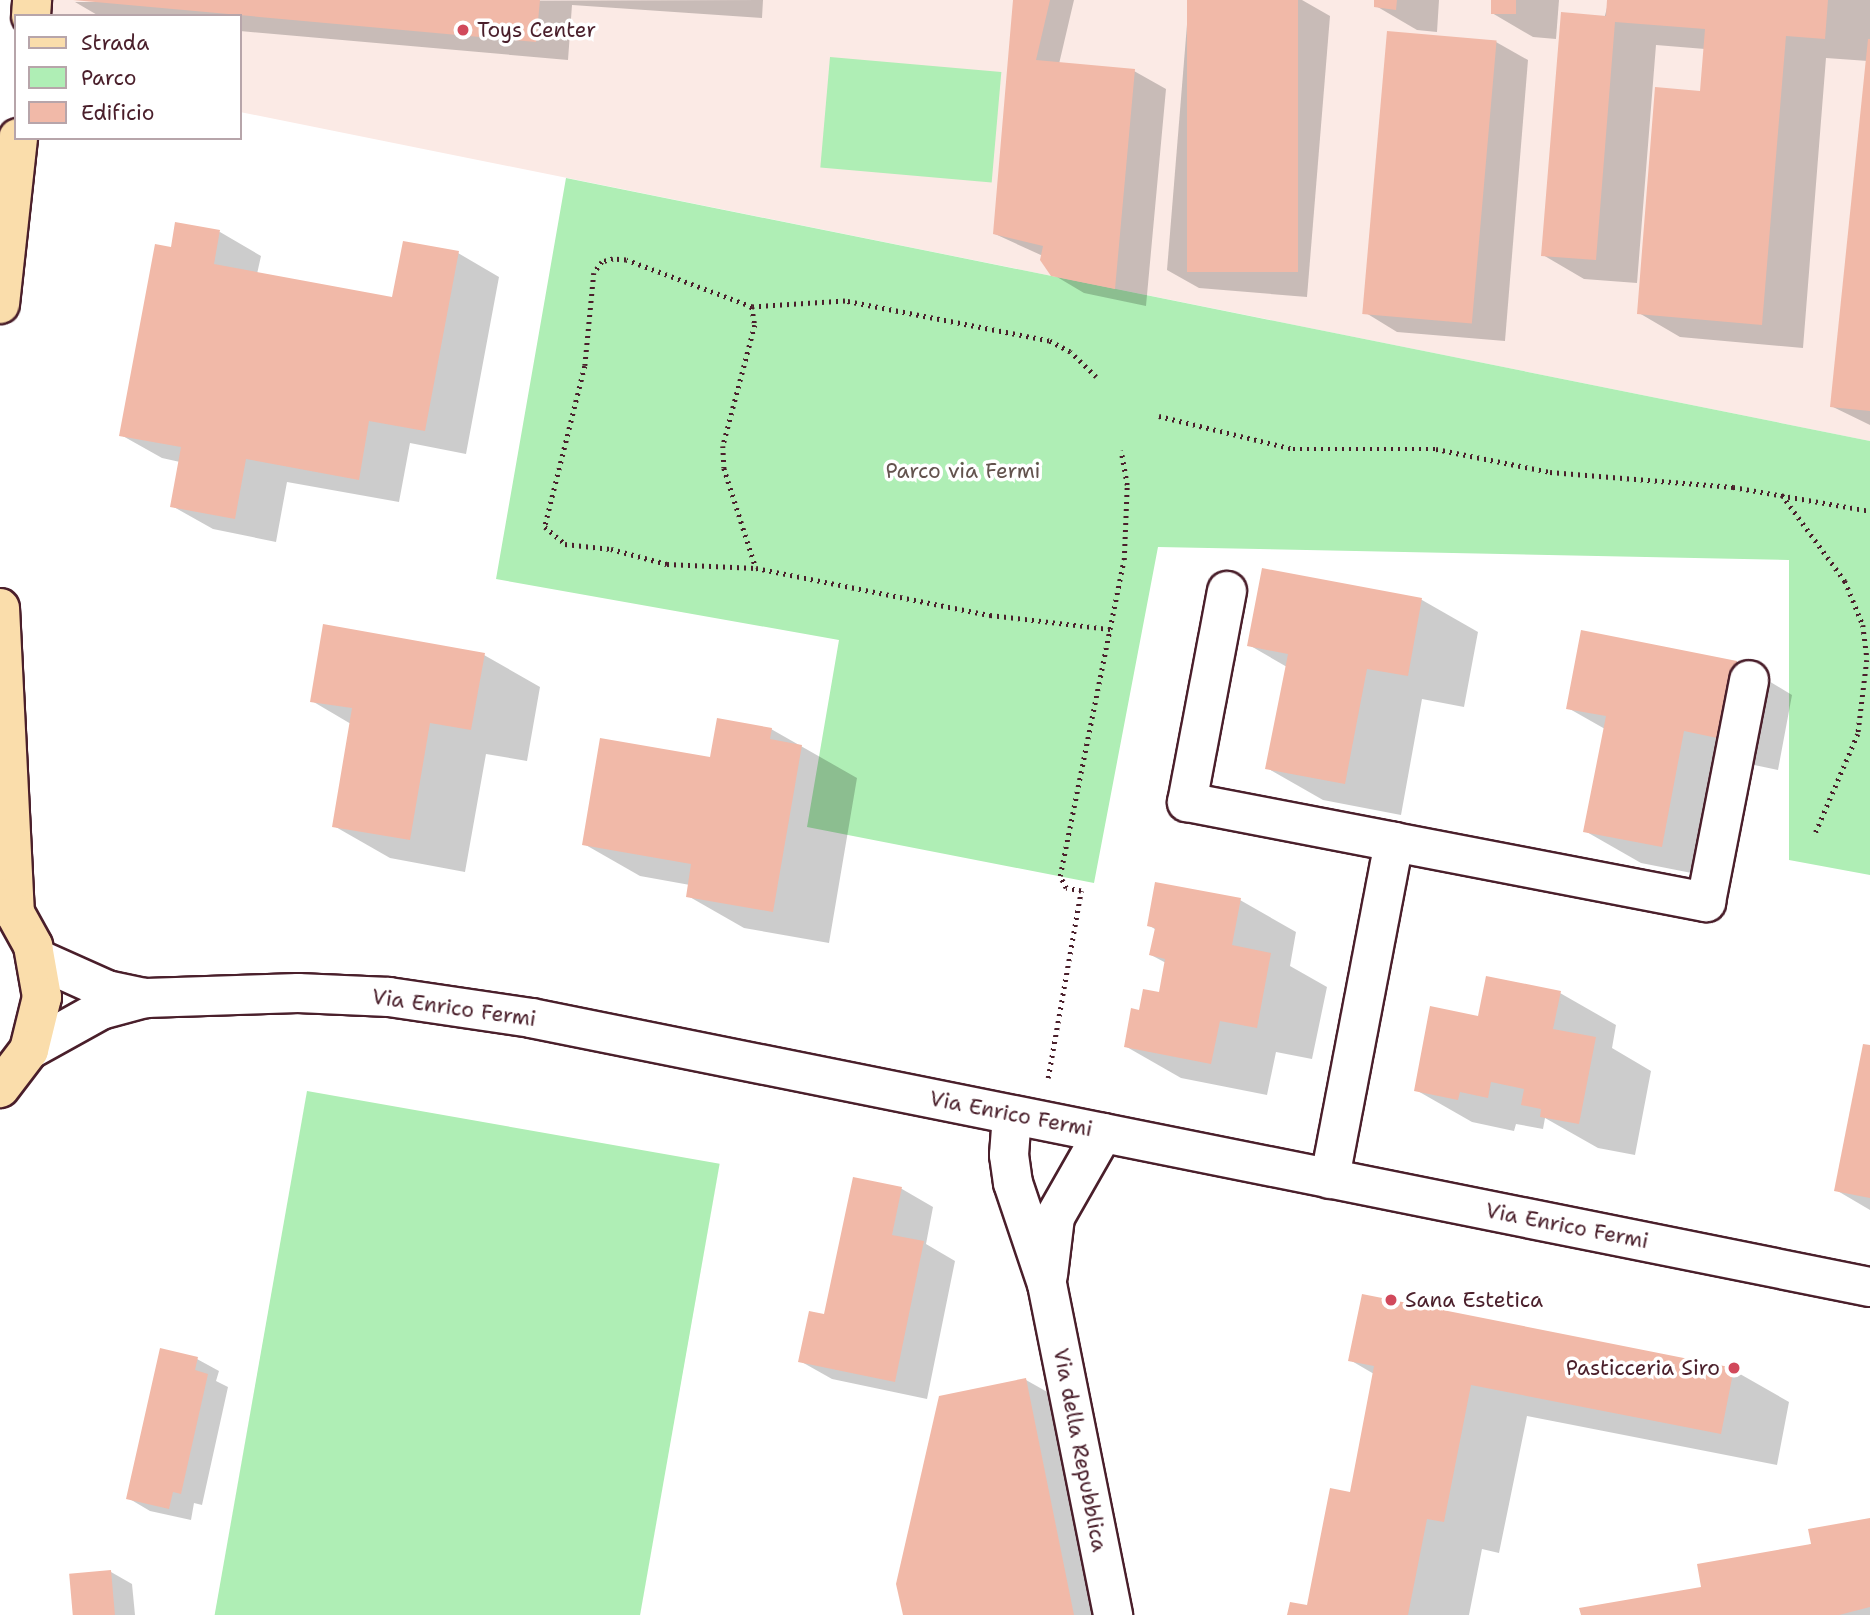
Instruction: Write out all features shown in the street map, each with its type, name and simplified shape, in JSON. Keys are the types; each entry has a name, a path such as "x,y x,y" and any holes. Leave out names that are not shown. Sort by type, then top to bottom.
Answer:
{"main road":[{"path":"0,304 18,140"},
{"path":"0,608 7,906 38,960 40,1019 29,1049 0,1088"}],"street":[{"path":"1227,591 1187,802 1706,902 1749,680"},
{"path":"1330,1178 1394,842"},
{"name":"Via Enrico Fermi","path":"38,960 107,989 146,998"},
{"name":"Via Enrico Fermi","path":"29,1049 102,1010 146,998 298,993 389,997 531,1018 1870,1287"},
{"name":"Via della Repubblica","path":"1026,1117 1009,1155 1013,1183 1047,1284 1113,1615"},
{"name":"Via della Repubblica","path":"1047,1284 1055,1217 1103,1133"}],"path":[{"path":"1097,377 1070,352 1049,341 845,301 752,307 626,260 603,262 594,274 584,366 545,527 565,544 611,550 667,564 697,569 755,568 990,615 1110,629"},
{"path":"752,307 755,325 723,446 724,468 755,568"},
{"path":"1159,416 1293,449 1436,449 1550,472 1659,478 1782,495 1870,511"},
{"path":"1026,1117 1081,891 1066,888 1060,876 1110,629 1127,523 1121,451"},
{"path":"1782,495 1844,580 1863,625 1867,660 1858,734 1816,832"}],"shaded area":[{"path":"44,0 1870,0 1870,441 242,112 242,14 42,14"}],"green space":[{"path":"830,57 1001,72 992,183 820,168"},
{"name":"Parco via Fermi","path":"566,178 1870,441 1870,875 1789,860 1789,560 1158,547 1094,883 807,827 839,640 496,579"},
{"path":"307,1091 720,1164 640,1615 215,1615"}],"building":[{"name":"Toys Center","path":"73,0 540,0 536,42"},
{"path":"1013,0 1050,0 1036,60 1135,69 1115,289 1051,276 1040,260 1043,246 993,234"},
{"path":"1187,0 1298,0 1298,272 1187,272"},
{"path":"1374,0 1397,0 1396,10 1374,7"},
{"path":"1491,0 1516,0 1516,14 1491,14"},
{"path":"1607,0 1828,0 1825,39 1786,36 1762,325 1637,314 1655,87 1700,91 1705,29 1615,22 1596,260 1541,256 1561,12 1606,16"},
{"path":"1387,31 1497,41 1472,324 1362,314"},
{"path":"1870,39 1870,411 1830,407"},
{"path":"175,222 220,230 214,264 392,297 403,241 459,251 425,431 369,421 359,480 246,459 235,519 170,507 181,447 119,436 155,244 171,247"},
{"path":"1262,568 1422,598 1408,676 1367,669 1345,784 1265,769 1288,654 1247,646"},
{"path":"323,624 485,653 471,730 430,723 410,840 332,827 352,708 310,702"},
{"path":"1581,630 1737,661 1722,739 1684,731 1662,847 1583,832 1606,716 1566,709"},
{"path":"717,718 772,728 770,739 802,745 773,912 686,897 691,864 582,845 600,738 710,757"},
{"path":"1155,882 1241,898 1232,945 1271,953 1257,1028 1220,1021 1211,1064 1124,1047 1131,1008 1139,1010 1143,989 1159,992 1165,959 1149,955 1155,928 1147,926"},
{"path":"1486,976 1561,991 1553,1029 1596,1037 1579,1124 1540,1117 1541,1109 1521,1105 1524,1089 1491,1082 1488,1098 1460,1092 1458,1100 1414,1091 1430,1006 1478,1016"},
{"path":"1863,1044 1870,1045 1870,1198 1834,1191"},
{"path":"853,1177 902,1187 892,1235 924,1241 895,1382 798,1362 809,1311 824,1314"},
{"path":"1362,1294 1734,1368 1721,1434 1471,1385 1444,1522 1427,1519 1408,1615 1287,1615 1290,1602 1307,1605 1330,1488 1350,1492 1374,1366 1348,1361"},
{"path":"160,1348 198,1357 195,1370 208,1374 181,1494 173,1492 169,1509 126,1499"},
{"path":"1026,1378 1074,1615 903,1615 896,1584 939,1396"},
{"path":"1870,1518 1870,1607 1839,1615 1581,1615 1579,1608 1701,1587 1697,1564 1811,1544 1808,1529"},
{"path":"111,1570 115,1615 73,1615 69,1574"}],"place":[{"name":"Toys Center","path":"463,30"},
{"name":"Sana Estetica","path":"1391,1300"},
{"name":"Pasticceria Siro","path":"1734,1368"}]}
